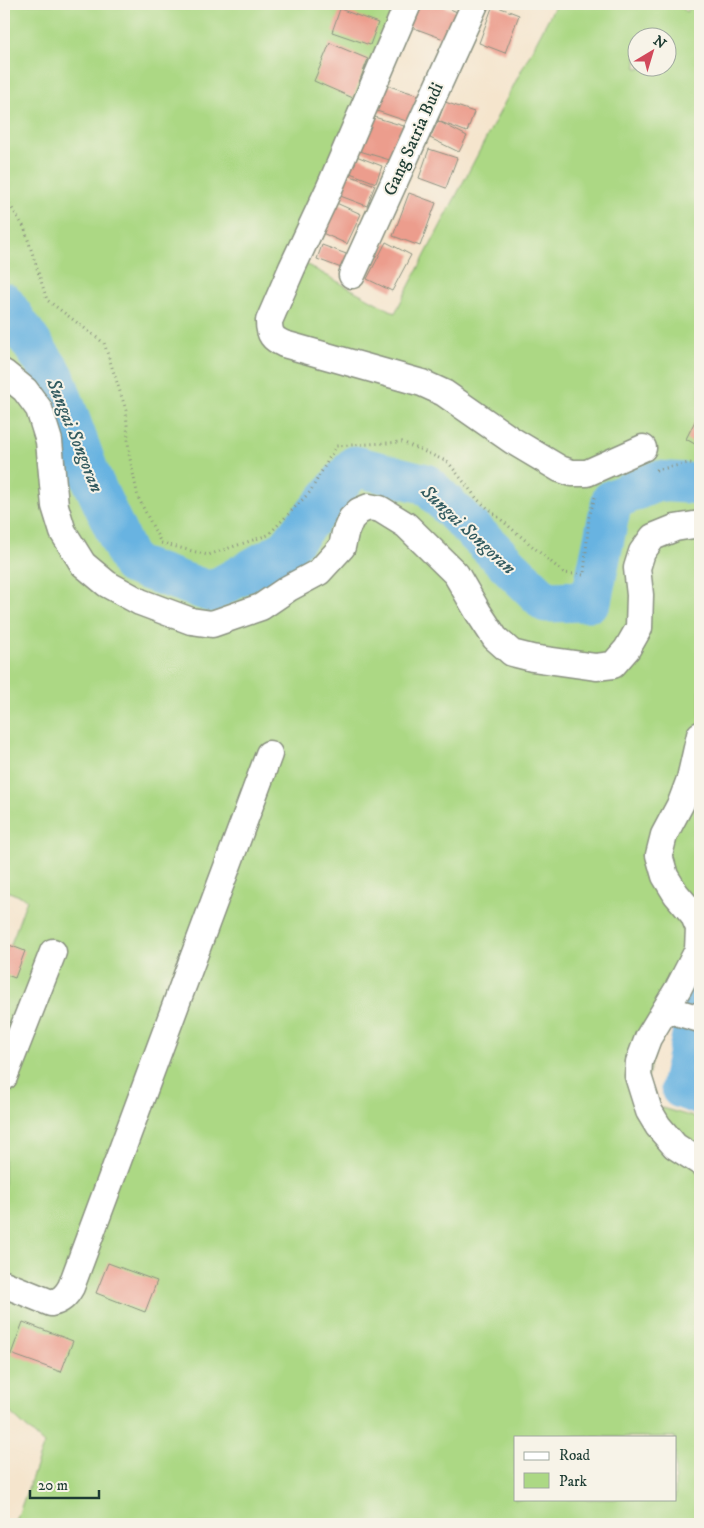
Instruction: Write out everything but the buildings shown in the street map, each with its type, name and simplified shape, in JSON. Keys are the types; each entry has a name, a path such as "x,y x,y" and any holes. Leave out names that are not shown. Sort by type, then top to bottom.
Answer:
{"street":[{"path":"408,4 329,189 269,322 269,331 273,339 284,344 422,383 444,393 513,441 560,469 572,473 587,472 648,459"},
{"name":"Gang Satria Budi","path":"352,274 474,4"},
{"path":"4,373 26,390 39,409 49,441 55,506 62,532 83,564 106,584 140,602 191,621 212,624 261,607 289,588 318,572 342,547 351,519 359,511 369,507 380,509 406,525 456,574 495,638 512,652 532,658 596,667 613,665 627,649 639,628 640,595 638,568 642,552 653,537 674,528 700,524"},
{"path":"700,735 690,780 681,803 664,835 659,855 665,876 676,894 693,914 700,928 698,950 681,1014 648,1038 639,1062 638,1076 649,1111 658,1126 675,1146 700,1162"},
{"path":"4,1284 51,1303 59,1302 71,1287 269,754"},
{"path":"4,1077 53,952"}],"path":[{"path":"4,196 24,227 47,300 104,343 126,410 129,454 138,497 161,542 208,555 268,535 310,492 336,446 402,442 448,462 478,500 564,573 584,575 588,517 596,491"},
{"path":"648,459 700,464"}],"green space":[{"path":"4,4 395,4 300,261 395,313 556,4 677,4 687,12 692,4 700,4 700,887 641,1102 700,1119 700,1524 15,1524 44,1444 4,1407 4,964 27,899 4,890"}],"waterway":[{"path":"4,227 6,232 4,252"},
{"name":"Sungai Songoran","path":"4,303 54,376 89,473 131,564 211,592 285,550 355,466 426,484 546,602 591,601 612,500 657,481 700,484"},
{"name":"Sungai Songoran","path":"700,999 681,1088 700,1095"}]}
